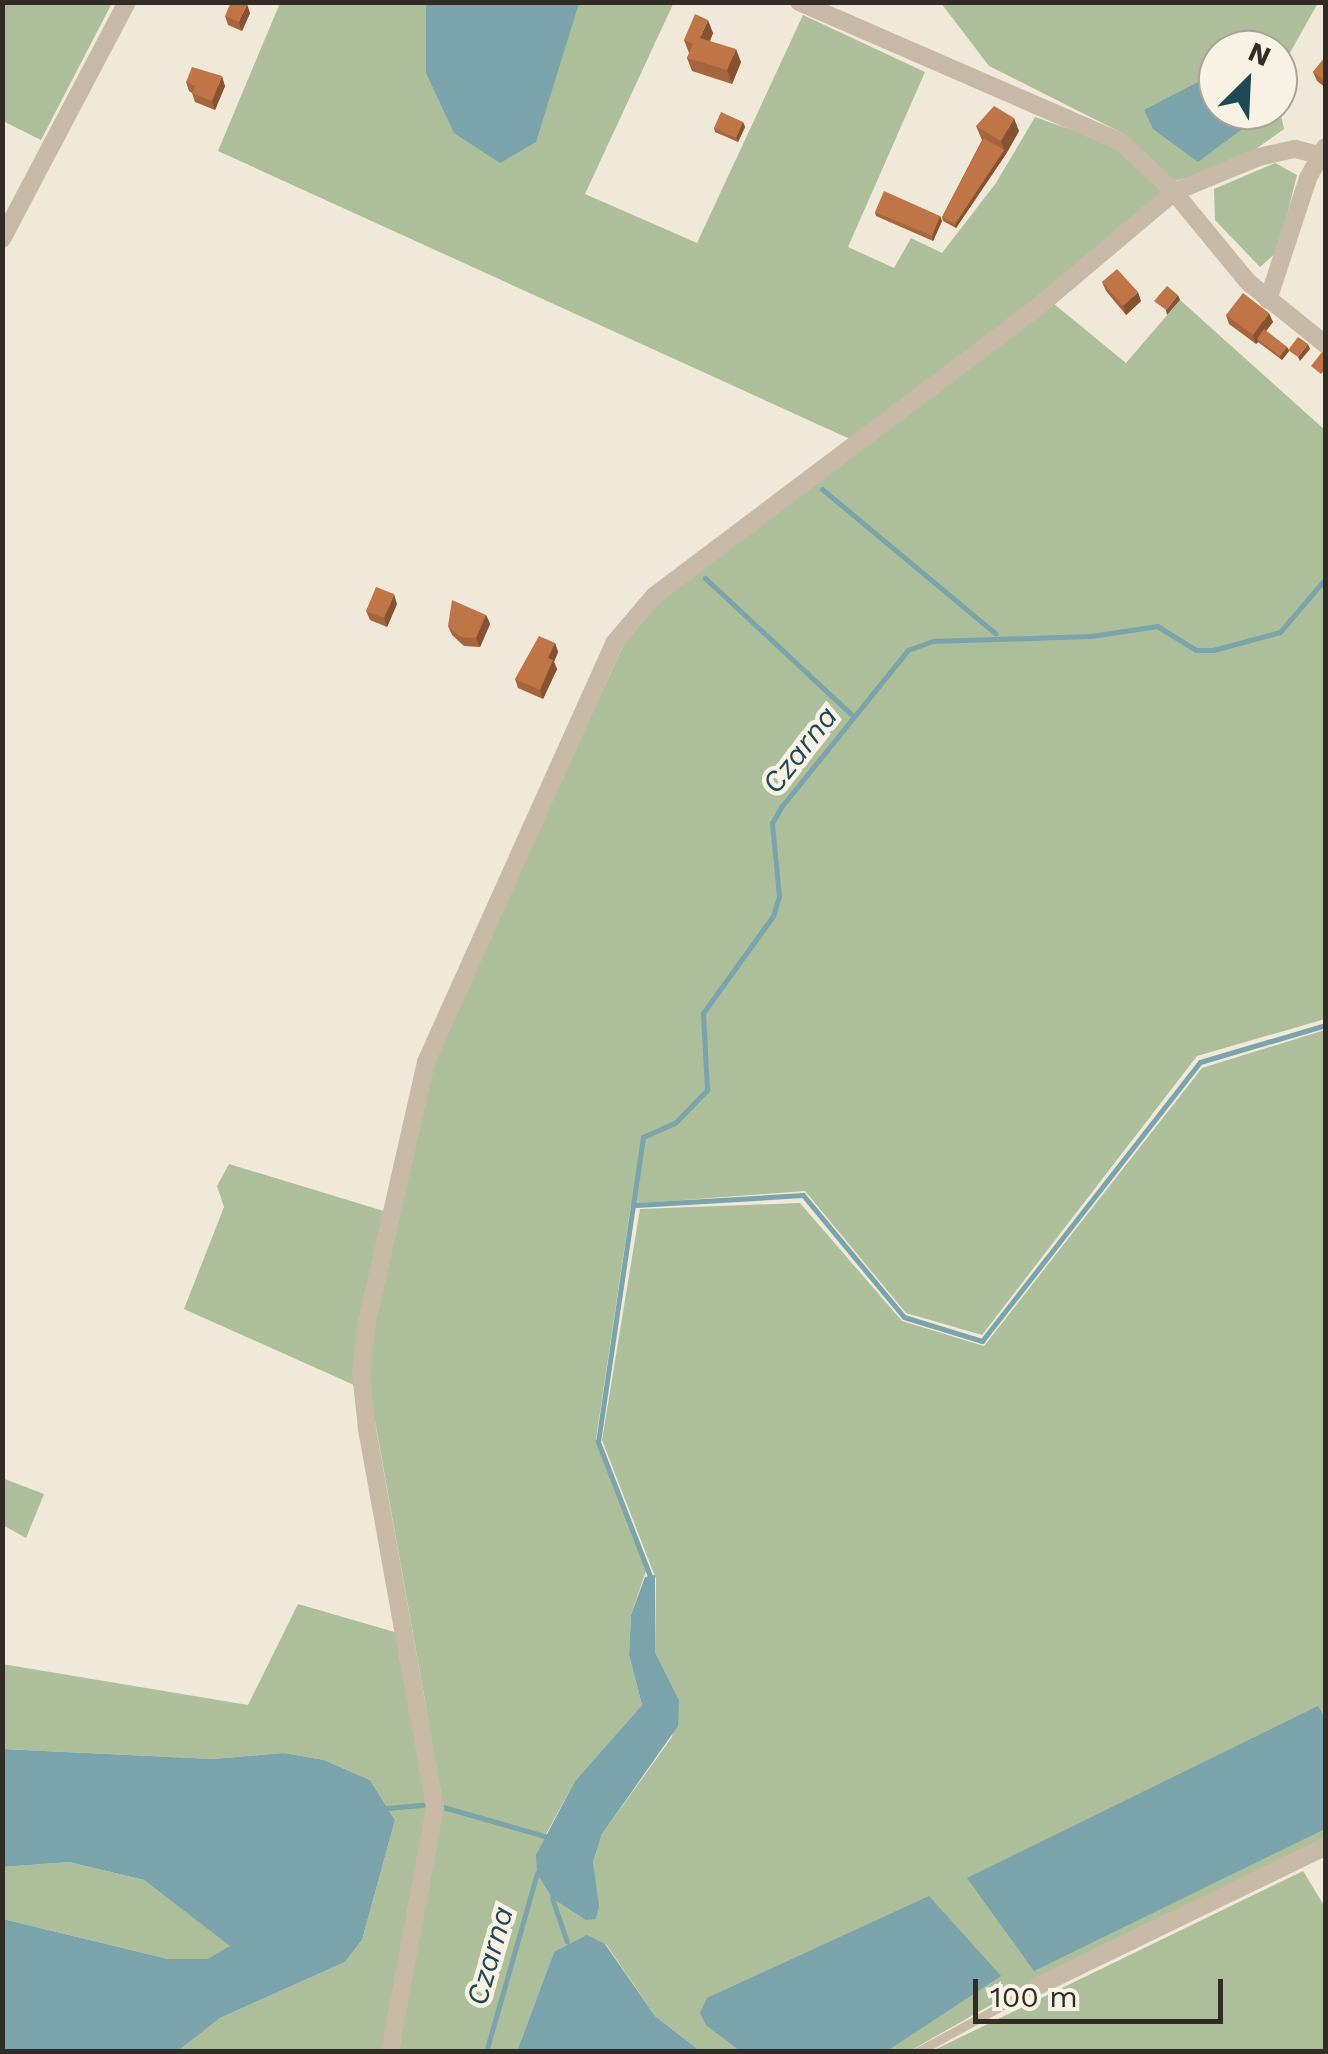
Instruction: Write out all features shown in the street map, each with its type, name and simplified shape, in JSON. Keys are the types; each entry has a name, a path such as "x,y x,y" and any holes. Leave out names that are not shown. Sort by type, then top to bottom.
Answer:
{"street":[{"path":"2,239 127,2"},
{"path":"799,2 1058,109 1121,142 1174,192 1229,262 1268,300 1326,346"},
{"path":"390,2052 435,1807 361,1374 426,1062 614,643 632,616 1034,310 1174,192 1259,157 1295,149 1322,151 1268,300"},
{"path":"1036,1987 1326,1846"}],"lane":[{"path":"918,2052 1036,1987"}],"green space":[{"path":"674,2 585,194 697,243 803,15 925,72 848,247 894,268 911,238 942,253 996,183 1035,117 1114,145 1164,191 1039,297 850,439 218,151 280,3"},
{"path":"2,3 112,3 41,140 3,121"},
{"path":"941,3 1318,3 1298,38 1298,30 1198,30 1198,130 1283,130 1236,163 1172,182 1126,135 989,66"},
{"path":"1275,163 1297,175 1278,251 1260,267 1215,220 1214,189"},
{"path":"1180,300 1325,430 1325,1019 1197,1056 982,1335 906,1313 805,1191 631,1204 596,1439 648,1565 631,1615 629,1655 642,1705 575,1781 545,1836 552,1898 596,1919 593,1862 602,1834 672,1737 679,1700 655,1652 656,1579 602,1440 640,1209 800,1203 902,1321 984,1346 1202,1068 1325,1030 1325,1838 1031,1982 910,2051 700,2051 655,2016 606,1944 554,1952 517,2051 178,2051 220,2018 345,1962 362,1940 395,1820 370,1780 324,1760 284,1753 213,1759 3,1749 2,1664 248,1705 298,1604 398,1633 427,1712 367,1376 372,1322 437,1054 627,637 662,598 1054,304 1126,363"},
{"path":"229,1164 387,1212 354,1385 184,1309 224,1207 217,1186"},
{"path":"2,1478 44,1494 26,1538 3,1525"},
{"path":"69,1862 144,1880 231,1946 207,1959 168,1959 3,1919 3,1867"},
{"path":"1303,1871 1325,1907 1325,2051 932,2051"}],"water":[{"path":"426,3 579,3 536,142 500,163 454,133 426,73"},
{"path":"1198,82 1198,130 1241,130 1198,162 1153,129 1144,110"},
{"name":"Czarna","path":"655,1575 655,1652 679,1700 678,1726 602,1834 593,1862 599,1906 596,1919 586,1920 552,1898 537,1873 536,1855 575,1781 642,1705 629,1655 631,1615 645,1577"},
{"path":"1318,1706 1325,1718 1325,1829 1034,1971 967,1878"},
{"path":"2,1749 213,1759 284,1753 324,1760 370,1780 395,1820 362,1940 345,1962 220,2018 178,2051 3,2051 3,1919 168,1959 207,1959 230,1946 144,1880 69,1862 3,1867"},
{"path":"929,1896 1001,1976 887,2051 740,2051 706,2025 700,2013 707,1998"},
{"path":"587,1935 605,1944 655,2016 700,2051 517,2051 554,1952"}],"building":[{"path":"231,2 247,4 239,22 225,16"},
{"path":"695,14 708,20 700,38 736,49 727,70 687,58 693,44 684,40"},
{"path":"1326,56 1326,82 1313,72"},
{"path":"192,67 222,76 212,101 192,93 195,86 186,82"},
{"path":"994,106 1014,118 1001,141 976,126"},
{"path":"721,112 743,122 736,138 714,128"},
{"path":"984,138 1004,150 955,224 942,217"},
{"path":"884,191 940,216 932,236 875,212"},
{"path":"1117,269 1138,292 1123,306 1102,282"},
{"path":"1167,286 1178,295 1166,310 1154,301"},
{"path":"1243,293 1269,313 1253,335 1226,315"},
{"path":"1264,329 1287,347 1280,356 1257,339"},
{"path":"1298,337 1308,344 1298,357 1288,350"},
{"path":"1322,352 1326,355 1326,369 1321,374 1311,366"},
{"path":"376,587 394,594 384,618 366,611"},
{"path":"452,600 486,615 476,638 460,637 448,626"},
{"path":"539,636 555,643 548,658 553,660 540,690 515,679"}],"waterway":[{"path":"822,489 996,634"},
{"path":"705,578 851,714"},
{"name":"Czarna","path":"650,1576 598,1442 643,1137 676,1122 707,1090 703,1013 773,916 779,896 772,823 782,806 908,650 933,641 1091,636 1157,626 1196,650 1213,650 1280,632 1326,578"},
{"path":"636,1205 803,1195 904,1317 982,1341 1200,1062 1326,1025"},
{"name":"Czarna","path":"387,1808 423,1805"},
{"name":"Czarna","path":"443,1807 545,1836"},
{"name":"Czarna","path":"486,2052 537,1873"},
{"path":"552,1898 567,1942"}]}
